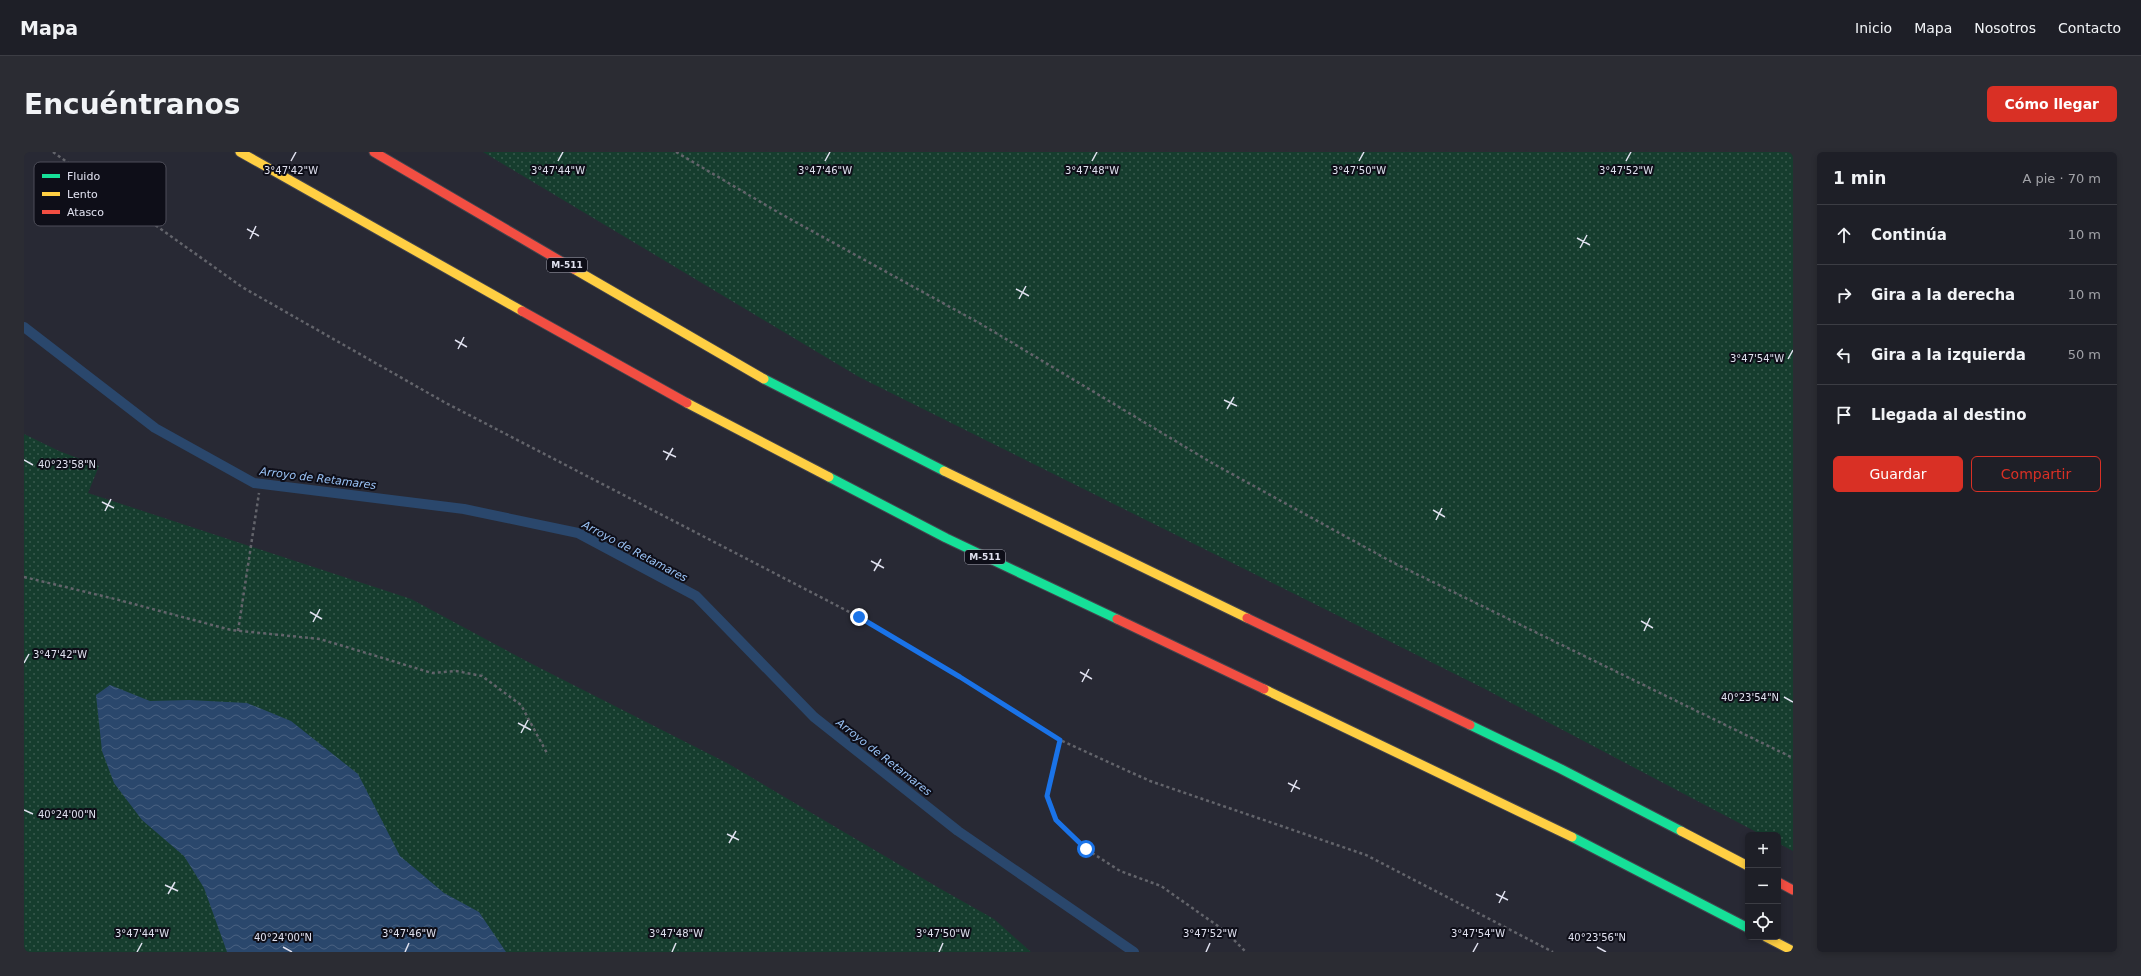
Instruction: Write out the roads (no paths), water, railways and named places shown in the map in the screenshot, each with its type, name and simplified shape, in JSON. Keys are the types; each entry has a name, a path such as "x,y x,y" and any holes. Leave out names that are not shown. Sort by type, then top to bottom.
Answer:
{"highway":[{"name":"M-511","path":"240,152 668,393 946,538 1536,818 1745,926"},
{"name":"M-511","path":"374,152 760,377 982,491 1561,770 1745,864"},
{"path":"1781,884 1793,890"},
{"path":"1772,940 1793,951"}],"water":[{"path":"110,685 150,701 189,700 247,703 291,721 358,774 400,856 444,893 479,912 506,952 227,952 204,888 184,856 142,820 114,783 102,751 96,695"}],"waterway":[{"name":"Arroyo de Retamares","path":"24,327 155,428 254,483 464,509 578,533 696,596 814,717 958,831 1134,952"}]}
